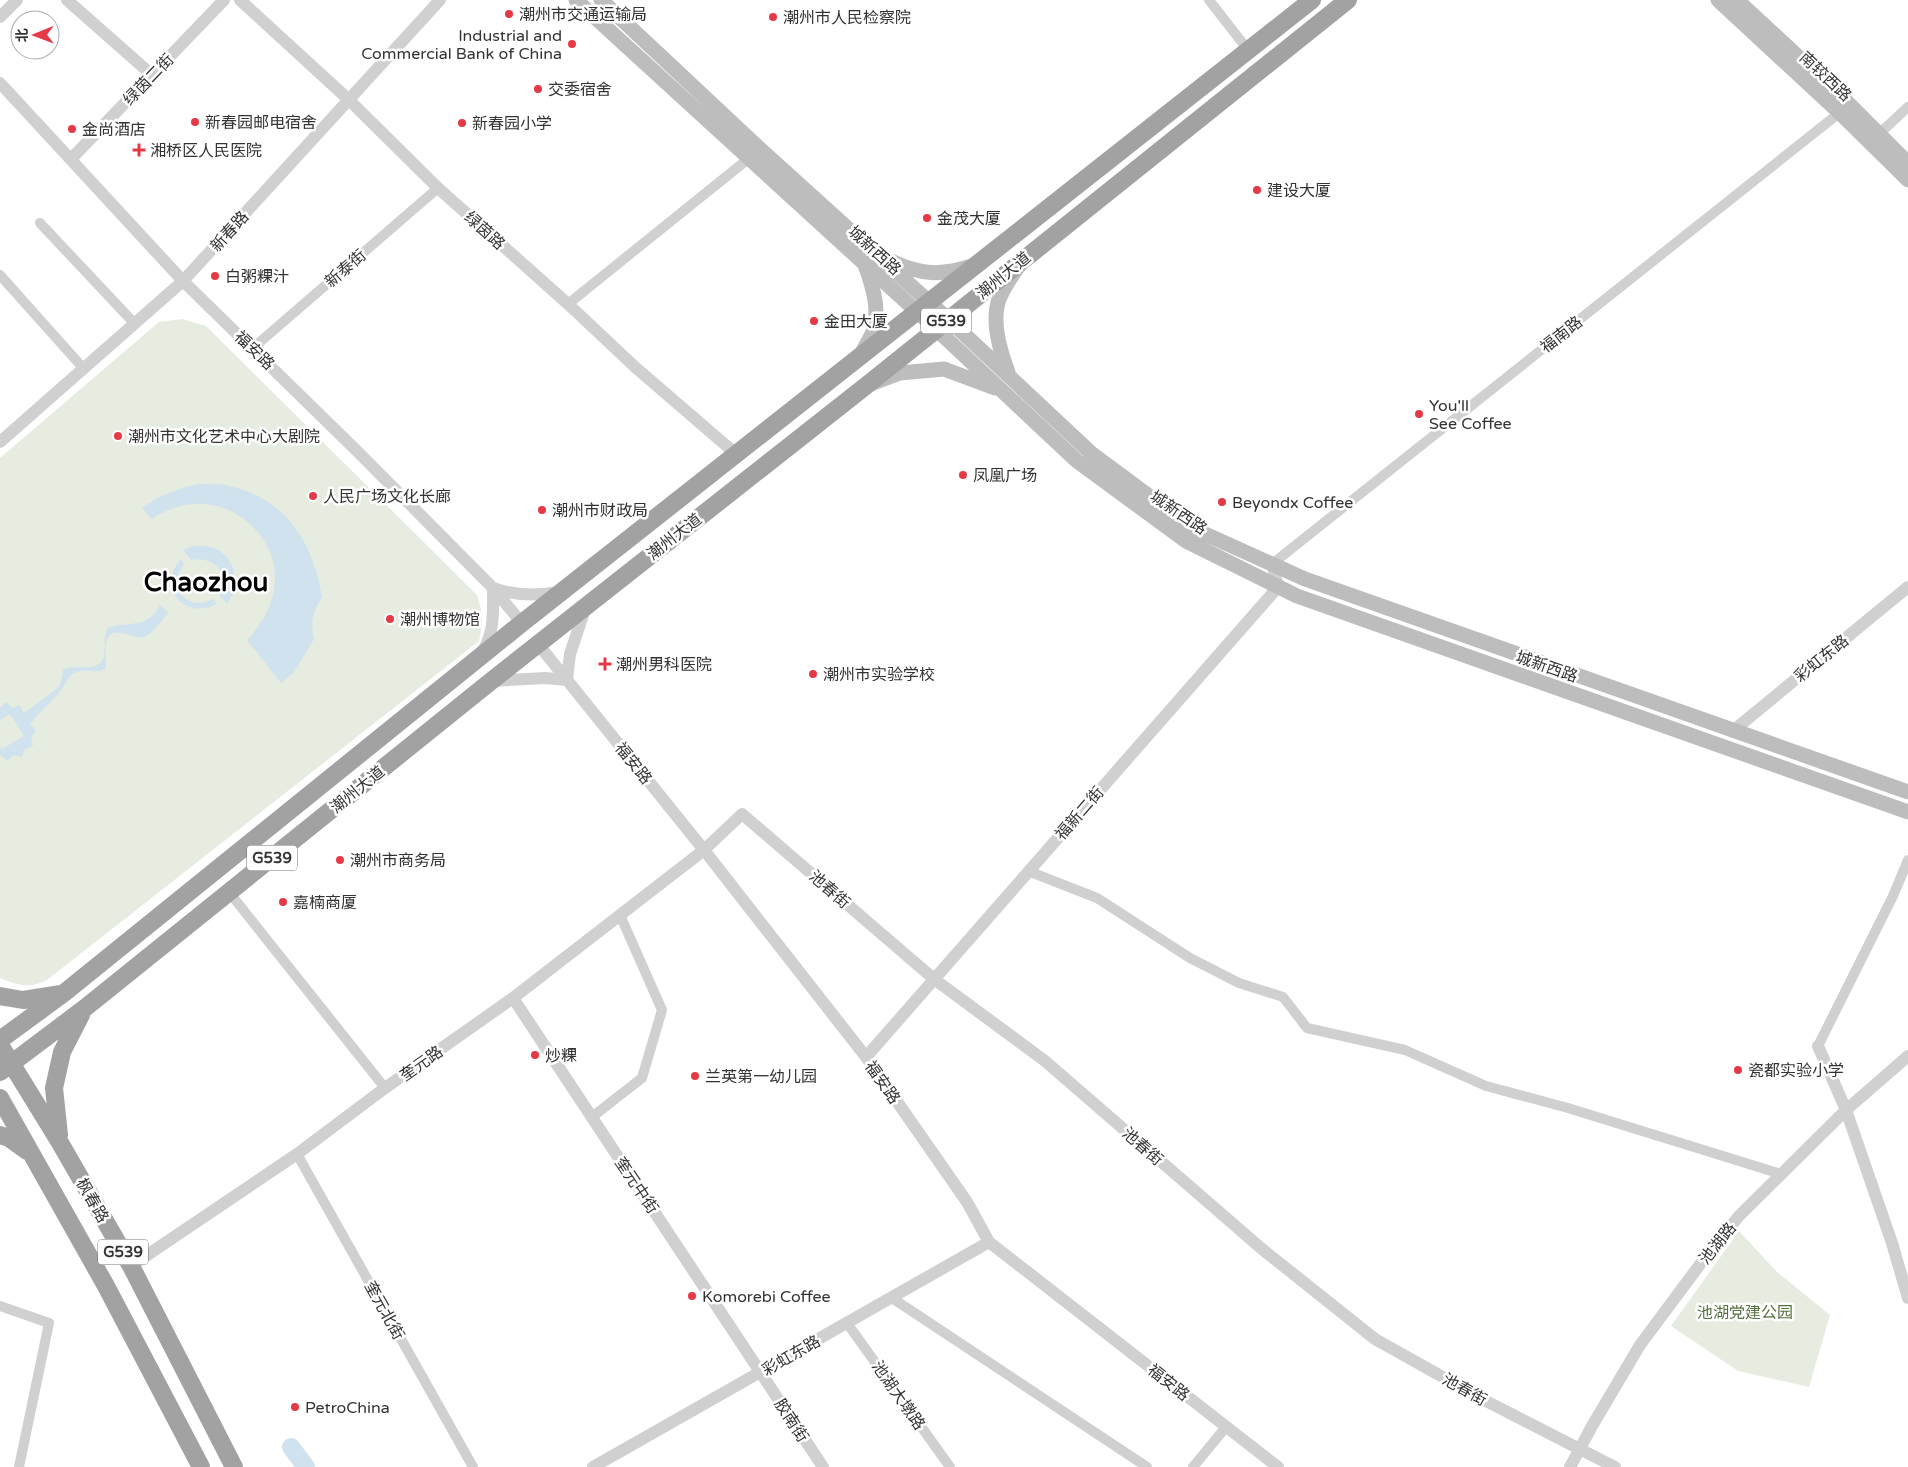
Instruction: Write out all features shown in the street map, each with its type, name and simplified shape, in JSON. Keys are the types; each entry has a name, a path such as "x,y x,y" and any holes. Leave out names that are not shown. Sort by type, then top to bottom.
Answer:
{"highway":[{"name":"潮州大道","path":"0,1040 64,993 478,658 518,618 560,592 1312,0"},
{"name":"潮州大道","path":"6,1068 85,1008 490,682 867,385 1348,0"},
{"path":"0,996 23,1000 64,993"},
{"path":"59,1141 54,1088 62,1052 85,1008"},
{"name":"枫春路","path":"0,1045 6,1068 59,1141 131,1266 234,1467"},
{"name":"枫春路","path":"0,1098 106,1286 202,1467"},
{"path":"0,1135 9,1138 32,1154"}],"main road":[{"name":"城新西路","path":"576,0 754,154 878,255 923,307"},
{"name":"城新西路","path":"601,0 865,264 923,307 1011,378 1091,453 1192,528 1314,582 1908,792"},
{"name":"南较西路","path":"1718,0 1845,109 1879,134 1908,163"},
{"name":"南较西路","path":"1737,0 1845,109 1908,180"},
{"path":"878,255 907,269 928,273 951,272 976,264"},
{"path":"1011,378 1000,352 997,326 998,302 1023,260"},
{"path":"860,356 873,333 876,313 874,290 865,264"},
{"name":"城新西路","path":"942,324 1003,392 1077,461 1186,541 1296,596 1908,812"},
{"path":"867,385 900,373 944,369 1003,392"}],"street":[{"path":"0,17 17,0"},
{"path":"67,0 152,75"},
{"name":"绿茵二街","path":"71,159 224,0"},
{"name":"绿茵路","path":"240,0 348,99 438,188 568,304 635,367 736,454"},
{"name":"新春路","path":"1,440 183,281 440,0"},
{"path":"1209,0 1248,50"},
{"name":"福安路","path":"0,83 183,281 253,348 492,588 518,618"},
{"path":"1879,134 1908,107"},
{"name":"福南路","path":"1272,564 1845,109"},
{"path":"568,304 754,154"},
{"name":"新泰街","path":"253,348 438,188"},
{"path":"40,223 135,324"},
{"path":"0,275 84,369"},
{"path":"1272,564 1278,587"},
{"name":"福新二街","path":"866,1058 1278,587"},
{"name":"彩虹东路","path":"1734,730 1908,587"},
{"path":"478,658 489,640 492,627 494,612 492,588 508,593 530,595 560,592"},
{"path":"490,682 545,678 567,680 570,654 586,606"},
{"name":"福安路","path":"538,644 704,850 866,1058 967,1202 989,1242 1278,1467"},
{"name":"池春街","path":"704,850 742,814 934,979 1045,1061 1262,1249 1374,1339 1482,1399 1615,1467"},
{"name":"奎元路","path":"131,1266 297,1154 385,1088 513,998 704,850"},
{"path":"1908,860 1893,896 1818,1046 1846,1110 1892,1243 1908,1298"},
{"path":"1028,871 1097,898 1190,958 1214,970 1240,982 1283,996 1307,1028 1405,1050 1486,1086 1568,1108 1781,1174"},
{"path":"229,892 385,1088"},
{"path":"592,1117 642,1078 662,1010 620,915"},
{"name":"奎元中街","path":"513,998 761,1372"},
{"name":"池湖路","path":"1570,1467 1640,1345 1739,1216 1846,1110 1908,1056"},
{"name":"奎元北街","path":"297,1154 473,1467"},
{"name":"彩虹东路","path":"592,1467 989,1242"},
{"path":"892,1298 1147,1467"},
{"path":"0,1306 49,1323 19,1467"},
{"name":"池湖大墩路","path":"848,1322 950,1467"},
{"name":"胶南街","path":"761,1372 823,1467"},
{"path":"1193,1467 1226,1427"}],"green space":[{"path":"182,319 206,326 477,595 482,618 479,641 47,980 29,985 12,983 0,978 0,458 159,322"},
{"name":"池湖党建公园","path":"1739,1231 1776,1271 1830,1315 1809,1387 1738,1371 1671,1326"}],"water":[{"path":"198,484 225,485 264,499 292,524 303,540 311,557 322,597 313,617 314,639 295,671 281,683 247,640 265,616 274,588 275,577 272,559 261,536 250,524 224,508 195,504 181,506 166,511 152,519 142,508 155,499 169,493"},
{"path":"192,546 216,549 228,559 232,566 235,581 234,589 227,604 219,594 223,579 218,567 206,560 191,560 183,550"},
{"path":"181,559 184,564 177,581 178,589 182,595 195,603 213,599 217,604 205,608 194,608 185,605 177,598 171,580 174,570"},
{"path":"160,605 168,613 149,634 136,637 114,633 106,644 105,669 78,672 71,676 30,724 36,730 31,738 33,746 25,749 22,757 14,755 7,761 0,755 0,746 2,749 24,736 10,714 0,720 0,708 5,702 13,708 19,705 24,713 58,688 63,670 73,667 90,667 100,663 104,655 105,636 108,628 144,621 155,613"}],"waterway":[{"path":"291,1447 306,1467"}],"place":[{"name":"潮州市交通运输局","path":"509,14"},
{"name":"潮州市人民检察院","path":"773,17"},
{"name":"Industrial and Commercial Bank of China","path":"572,44"},
{"name":"交委宿舍","path":"538,89"},
{"name":"新春园邮电宿舍","path":"195,122"},
{"name":"新春园小学","path":"462,123"},
{"name":"金尚酒店","path":"72,129"},
{"name":"湘桥区人民医院","path":"139,150"},
{"name":"建设大厦","path":"1257,190"},
{"name":"金茂大厦","path":"927,218"},
{"name":"白粥粿汁","path":"215,276"},
{"name":"金田大厦","path":"814,321"},
{"name":"You'll See Coffee","path":"1419,414"},
{"name":"潮州市文化艺术中心大剧院","path":"118,436"},
{"name":"凤凰广场","path":"963,475"},
{"name":"人民广场文化长廊","path":"313,496"},
{"name":"Beyondx Coffee","path":"1222,502"},
{"name":"潮州市财政局","path":"542,510"},
{"name":"潮州博物馆","path":"390,619"},
{"name":"潮州男科医院","path":"605,664"},
{"name":"潮州市实验学校","path":"813,674"},
{"name":"潮州市商务局","path":"340,860"},
{"name":"嘉楠商厦","path":"283,902"},
{"name":"炒粿","path":"535,1055"},
{"name":"瓷都实验小学","path":"1738,1070"},
{"name":"兰英第一幼儿园","path":"695,1076"},
{"name":"Komorebi Coffee","path":"692,1296"},
{"name":"PetroChina","path":"295,1407"}],"district":[{"name":"Chaozhou","path":"206,582"}]}
